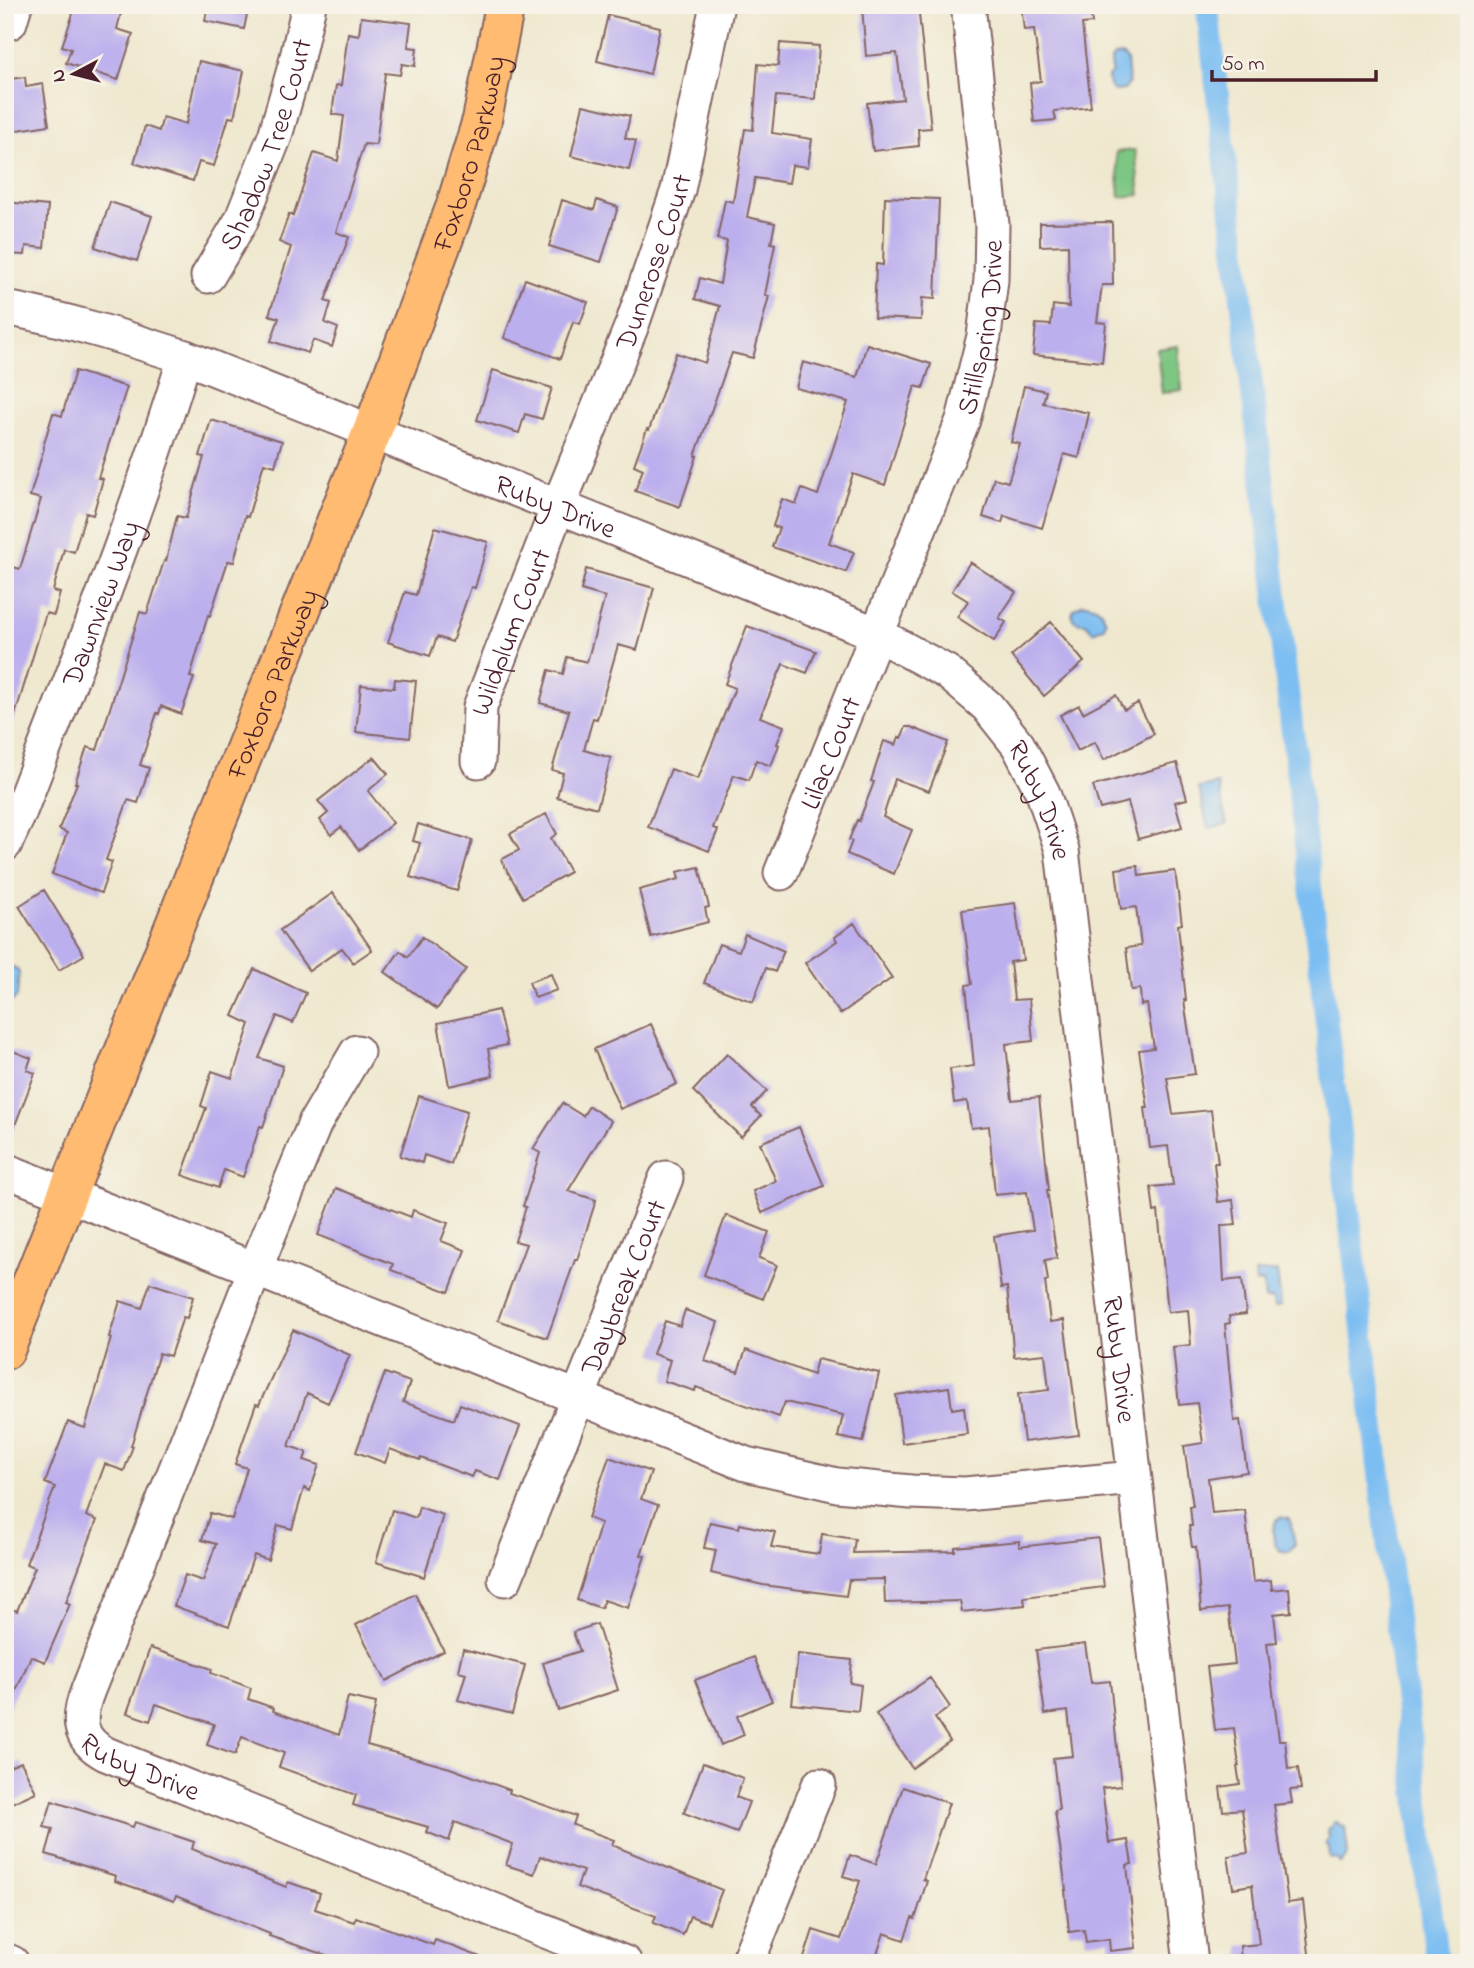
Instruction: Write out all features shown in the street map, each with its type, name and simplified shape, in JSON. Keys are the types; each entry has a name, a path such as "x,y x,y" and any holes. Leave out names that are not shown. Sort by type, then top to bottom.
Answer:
{"main road":[{"name":"Foxboro Parkway","path":"5,1350 372,432 455,208 482,120 505,5"}],"street":[{"path":"5,23 10,22 15,5"},
{"name":"Shadow Tree Court","path":"208,276 241,221 275,136 309,5"},
{"name":"Dunerose Court","path":"558,507 632,325 678,190 717,5"},
{"name":"Stillspring Drive","path":"877,634 963,420 984,336 991,281 992,224 968,5"},
{"name":"Ruby Drive","path":"5,308 110,333 185,357 877,634 947,672 987,706 1018,745 1043,793 1062,850 1191,1963"},
{"name":"Dawnview Way","path":"5,844 19,814 104,591 185,357"},
{"name":"Wildplum Court","path":"478,761 480,707 558,507"},
{"name":"Lilac Court","path":"781,873 877,634"},
{"path":"256,1269 315,1123 356,1052"},
{"path":"5,1170 746,1464 838,1485 965,1494 1135,1478"},
{"name":"Daybreak Court","path":"505,1579 666,1178"},
{"name":"Ruby Drive","path":"256,1269 88,1690 80,1722 84,1734 89,1742 106,1754 625,1963"},
{"path":"747,1963 818,1785"},
{"path":"5,1960 12,1963"}],"green space":[{"path":"1135,150 1140,195 1120,197 1116,152"},
{"path":"1178,346 1182,390 1162,393 1157,349"}],"water":[{"path":"1122,55 1127,60 1129,84 1124,90 1114,91 1109,86 1108,77 1112,72 1111,60 1114,56"},
{"path":"1083,604 1100,611 1106,621 1104,627 1093,632 1085,623 1074,620 1074,609"},
{"path":"1218,784 1227,824 1208,828 1199,788"},
{"path":"5,967 14,967 19,972 17,997 10,1003 5,1003"},
{"path":"1277,1271 1281,1306 1274,1307 1273,1299 1265,1300 1263,1282 1256,1283 1255,1273"},
{"path":"1280,1517 1289,1519 1291,1524 1295,1544 1288,1552 1279,1550 1274,1538 1273,1529"},
{"path":"1334,1822 1345,1827 1348,1855 1340,1863 1330,1858 1326,1844 1329,1839 1328,1829"}],"building":[{"path":"76,5 123,5 117,29 133,34 118,80 66,63 71,49 62,46"},
{"path":"208,5 249,5 244,29 205,21"},
{"path":"918,5 931,128 918,129 919,146 873,151 867,103 903,99 897,53 866,56 862,7"},
{"path":"1021,5 1090,5 1092,23 1082,24 1091,107 1054,111 1056,120 1034,122 1030,83 1041,81 1034,29 1024,30"},
{"path":"608,15 660,27 650,74 597,61"},
{"path":"361,17 411,23 408,47 417,48 415,66 402,64 400,75 385,73 376,145 364,144 336,232 349,237 325,301 331,303 325,323 338,328 332,347 313,340 308,353 271,341 279,318 269,315 291,247 279,242 289,214 293,216 314,153 338,161 344,116 332,114 336,85 341,86 348,33 359,35"},
{"path":"780,43 819,46 815,99 776,96 772,133 812,139 808,167 792,165 789,183 755,178 747,217 775,223 771,243 775,244 765,295 769,296 753,358 732,353 695,456 680,507 635,491 643,469 634,465 676,353 705,363 720,306 695,299 700,278 720,284 727,241 717,239 725,200 733,202 745,129 753,130 758,64 778,66"},
{"path":"199,61 244,71 234,118 229,117 214,166 199,162 193,181 134,163 145,126 159,131 163,117 186,124"},
{"path":"25,77 26,87 43,84 49,125 5,132 5,80"},
{"path":"583,105 630,116 625,138 636,141 629,170 571,156"},
{"path":"885,197 939,199 935,299 922,298 921,320 874,318 876,264 883,265"},
{"path":"562,200 594,210 597,200 618,207 601,262 549,246"},
{"path":"5,202 48,206 44,248 26,246 25,255 5,254"},
{"path":"110,202 152,216 137,261 95,247"},
{"path":"1112,222 1113,285 1102,285 1097,322 1106,323 1102,362 1033,355 1036,324 1051,325 1053,305 1069,307 1068,245 1040,246 1040,223"},
{"path":"525,279 588,302 580,324 573,322 560,359 504,338"},
{"path":"867,344 931,364 923,388 915,386 885,485 853,474 829,543 854,552 846,572 772,547 779,528 773,526 782,499 796,504 802,489 818,495 848,402 796,388 803,362 857,377"},
{"path":"493,370 552,388 542,419 525,414 519,433 477,420"},
{"path":"75,371 127,387 98,478 103,479 93,515 86,513 74,552 64,549 53,591 60,593 54,615 46,613 9,735 5,735 5,584 10,566 20,569 41,499 30,496 43,447 53,413 62,416"},
{"path":"1024,386 1046,391 1043,403 1089,413 1079,458 1064,454 1042,528 1004,516 1002,523 983,517 994,478 1008,482 1020,444 1011,442"},
{"path":"211,420 282,441 275,466 264,463 248,517 245,516 234,562 228,561 210,616 208,615 190,677 194,678 181,714 161,706 159,714 157,713 140,765 149,768 138,803 128,800 106,860 112,862 101,893 52,874 67,833 59,829 77,783 87,747 97,750 140,612 147,614 166,561 177,516 186,518 204,457 200,456"},
{"path":"435,527 488,542 475,588 471,587 452,642 437,637 430,656 388,642 405,592 416,595"},
{"path":"970,562 1016,592 999,618 1006,622 994,641 957,617 968,601 952,591"},
{"path":"586,569 654,588 637,650 618,645 597,719 593,718 584,750 611,758 597,808 557,797 563,773 552,770 569,711 540,703 549,670 563,674 567,657 587,662 605,597 581,590"},
{"path":"1051,622 1084,662 1044,696 1011,656"},
{"path":"747,626 816,651 807,673 783,664 760,717 784,726 771,766 756,760 749,780 734,775 713,828 718,830 709,851 648,827 671,769 698,779 735,688 725,684"},
{"path":"395,679 416,681 410,738 356,732 361,685 394,688"},
{"path":"1116,695 1124,710 1138,703 1154,734 1104,760 1095,742 1078,751 1060,715 1079,705 1083,713"},
{"path":"906,727 948,742 929,791 895,779 883,817 912,830 894,874 847,854 852,841 849,840 874,782 871,781 884,741 896,745"},
{"path":"374,757 388,774 368,791 393,823 359,850 341,827 331,835 320,820 328,813 318,801"},
{"path":"1177,763 1187,799 1175,802 1182,827 1138,839 1128,802 1100,809 1093,786"},
{"path":"546,814 557,834 551,838 570,872 523,898 501,860 519,850 510,834"},
{"path":"418,824 472,840 457,891 410,877 420,843 413,841"},
{"path":"1138,866 1139,876 1175,871 1182,924 1178,925 1184,1000 1195,1074 1167,1078 1173,1114 1211,1110 1218,1163 1214,1163 1218,1202 1233,1200 1236,1225 1221,1226 1224,1281 1242,1279 1246,1314 1229,1316 1230,1323 1225,1324 1234,1421 1240,1420 1247,1472 1208,1478 1212,1513 1245,1510 1253,1582 1271,1580 1272,1590 1289,1588 1291,1612 1274,1614 1277,1642 1267,1643 1279,1740 1285,1740 1288,1769 1298,1768 1301,1789 1290,1790 1292,1803 1274,1805 1288,1903 1303,1901 1310,1963 1241,1963 1240,1946 1259,1944 1252,1885 1233,1888 1228,1856 1248,1853 1242,1809 1223,1811 1220,1787 1240,1784 1239,1766 1234,1728 1215,1730 1207,1667 1235,1664 1228,1608 1201,1611 1196,1547 1192,1547 1189,1526 1192,1526 1190,1506 1193,1506 1184,1446 1203,1443 1197,1403 1179,1405 1173,1347 1191,1345 1188,1310 1168,1312 1158,1211 1154,1212 1151,1187 1173,1185 1168,1146 1150,1148 1145,1108 1148,1108 1139,1050 1154,1048 1147,1004 1141,1005 1140,989 1131,990 1126,948 1141,946 1136,907 1121,909 1116,869"},
{"path":"699,867 709,907 705,908 708,922 651,937 639,890 679,879 677,872"},
{"path":"44,890 84,955 59,970 19,906"},
{"path":"333,893 372,950 353,963 342,948 309,971 280,930"},
{"path":"1015,903 1023,960 1010,962 1014,1000 1029,999 1033,1041 1006,1044 1012,1100 1039,1097 1047,1190 1057,1258 1045,1260 1048,1281 1045,1281 1050,1322 1064,1320 1079,1435 1024,1442 1018,1394 1049,1390 1045,1354 1014,1357 1007,1287 1001,1288 994,1236 1033,1230 1027,1192 995,1195 989,1126 971,1128 967,1101 954,1103 950,1069 974,1066 966,985 972,984 962,910"},
{"path":"854,923 892,978 840,1014 805,963 837,941 835,937"},
{"path":"745,934 784,951 775,972 766,968 753,1002 704,983 719,944 739,951"},
{"path":"422,937 466,969 437,1009 385,972 400,951 408,957"},
{"path":"254,969 306,993 293,1023 277,1016 259,1058 283,1066 243,1177 224,1170 218,1188 182,1175 206,1108 201,1106 212,1071 232,1078 250,1024 233,1016"},
{"path":"551,974 557,990 535,998 529,982"},
{"path":"498,1010 507,1045 488,1049 493,1076 449,1086 438,1023"},
{"path":"651,1024 677,1084 620,1109 594,1049"},
{"path":"5,1048 31,1058 27,1070 35,1073 7,1146 5,1146"},
{"path":"727,1054 767,1091 752,1107 761,1116 741,1137 693,1091"},
{"path":"419,1096 467,1111 451,1164 424,1155 422,1163 400,1156"},
{"path":"562,1103 583,1116 589,1106 611,1121 568,1191 596,1200 577,1260 547,1338 498,1320 526,1244 515,1241 540,1153 533,1149"},
{"path":"799,1127 824,1186 762,1213 753,1191 776,1181 760,1143"},
{"path":"336,1188 411,1217 413,1210 448,1223 441,1241 465,1250 449,1292 391,1270 393,1264 318,1235"},
{"path":"726,1215 769,1232 759,1258 777,1265 763,1299 704,1275"},
{"path":"150,1283 193,1297 187,1318 183,1317 170,1356 159,1353 124,1471 105,1464 86,1516 97,1520 66,1602 70,1604 45,1662 31,1656 5,1717 5,1607 17,1611 35,1567 26,1564 55,1487 45,1483 68,1422 85,1428 120,1301 142,1308"},
{"path":"685,1310 718,1322 705,1361 738,1372 746,1350 813,1375 817,1359 879,1373 863,1442 838,1437 843,1415 785,1402 779,1417 696,1387 695,1391 664,1381 670,1360 653,1354 665,1321 680,1326"},
{"path":"293,1330 350,1355 328,1403 307,1393 289,1446 307,1452 304,1460 319,1465 310,1491 304,1488 292,1529 278,1525 268,1560 254,1555 229,1626 174,1606 185,1575 203,1581 216,1544 202,1540 210,1513 232,1519 247,1468 235,1464 256,1404 259,1405"},
{"path":"385,1373 410,1382 403,1402 454,1420 460,1404 520,1426 500,1480 475,1471 472,1477 390,1449 385,1463 356,1452"},
{"path":"949,1387 952,1409 964,1407 967,1434 902,1443 896,1395"},
{"path":"609,1457 651,1472 641,1499 658,1505 641,1555 645,1556 628,1608 604,1600 601,1608 577,1600 601,1523 588,1518"},
{"path":"419,1507 443,1515 424,1577 376,1562 392,1510 416,1518"},
{"path":"710,1522 739,1528 740,1524 775,1532 771,1547 819,1554 822,1534 855,1539 853,1553 955,1551 955,1547 1019,1541 1019,1547 1098,1538 1104,1587 1024,1597 1025,1605 962,1612 960,1601 885,1603 884,1579 849,1580 846,1596 763,1585 711,1573 716,1550 704,1548"},
{"path":"415,1594 444,1651 386,1681 356,1625"},
{"path":"597,1624 618,1690 558,1710 543,1663 580,1651 573,1632"},
{"path":"1085,1644 1091,1683 1110,1681 1121,1786 1102,1788 1109,1843 1128,1840 1132,1864 1127,1865 1136,1948 1110,1951 1109,1939 1086,1942 1084,1930 1069,1932 1055,1811 1059,1810 1053,1758 1073,1756 1068,1711 1045,1714 1036,1650"},
{"path":"150,1648 212,1669 211,1673 251,1688 248,1699 339,1735 348,1697 376,1703 367,1745 450,1768 510,1790 509,1793 576,1816 573,1825 614,1840 612,1845 722,1890 709,1923 690,1916 683,1935 653,1923 656,1916 577,1887 583,1871 540,1856 534,1874 506,1865 513,1844 455,1822 449,1841 426,1832 428,1827 353,1805 356,1795 279,1767 284,1753 242,1737 235,1755 207,1745 214,1724 156,1704 150,1721 127,1713"},
{"path":"463,1649 525,1665 512,1714 458,1700 466,1673 458,1671"},
{"path":"798,1654 852,1660 850,1683 861,1685 858,1711 792,1704"},
{"path":"754,1657 772,1701 737,1716 744,1735 721,1745 695,1680"},
{"path":"930,1678 950,1707 935,1718 950,1741 912,1768 876,1714"},
{"path":"21,1762 36,1792 5,1806 5,1769"},
{"path":"703,1763 743,1778 736,1797 749,1802 737,1833 684,1813"},
{"path":"903,1787 949,1803 923,1879 927,1881 915,1919 912,1918 904,1940 884,1933 874,1963 817,1963 804,1958 813,1930 841,1939 860,1881 843,1876 850,1855 876,1864"},
{"path":"52,1801 133,1827 135,1822 194,1842 192,1849 286,1887 288,1882 320,1893 315,1909 354,1922 356,1917 433,1945 435,1940 491,1963 340,1963 341,1960 269,1936 270,1934 176,1896 174,1901 115,1881 116,1876 46,1854 53,1829 44,1827"}],"waterway":[{"path":"1207,5 1437,1963"}]}
